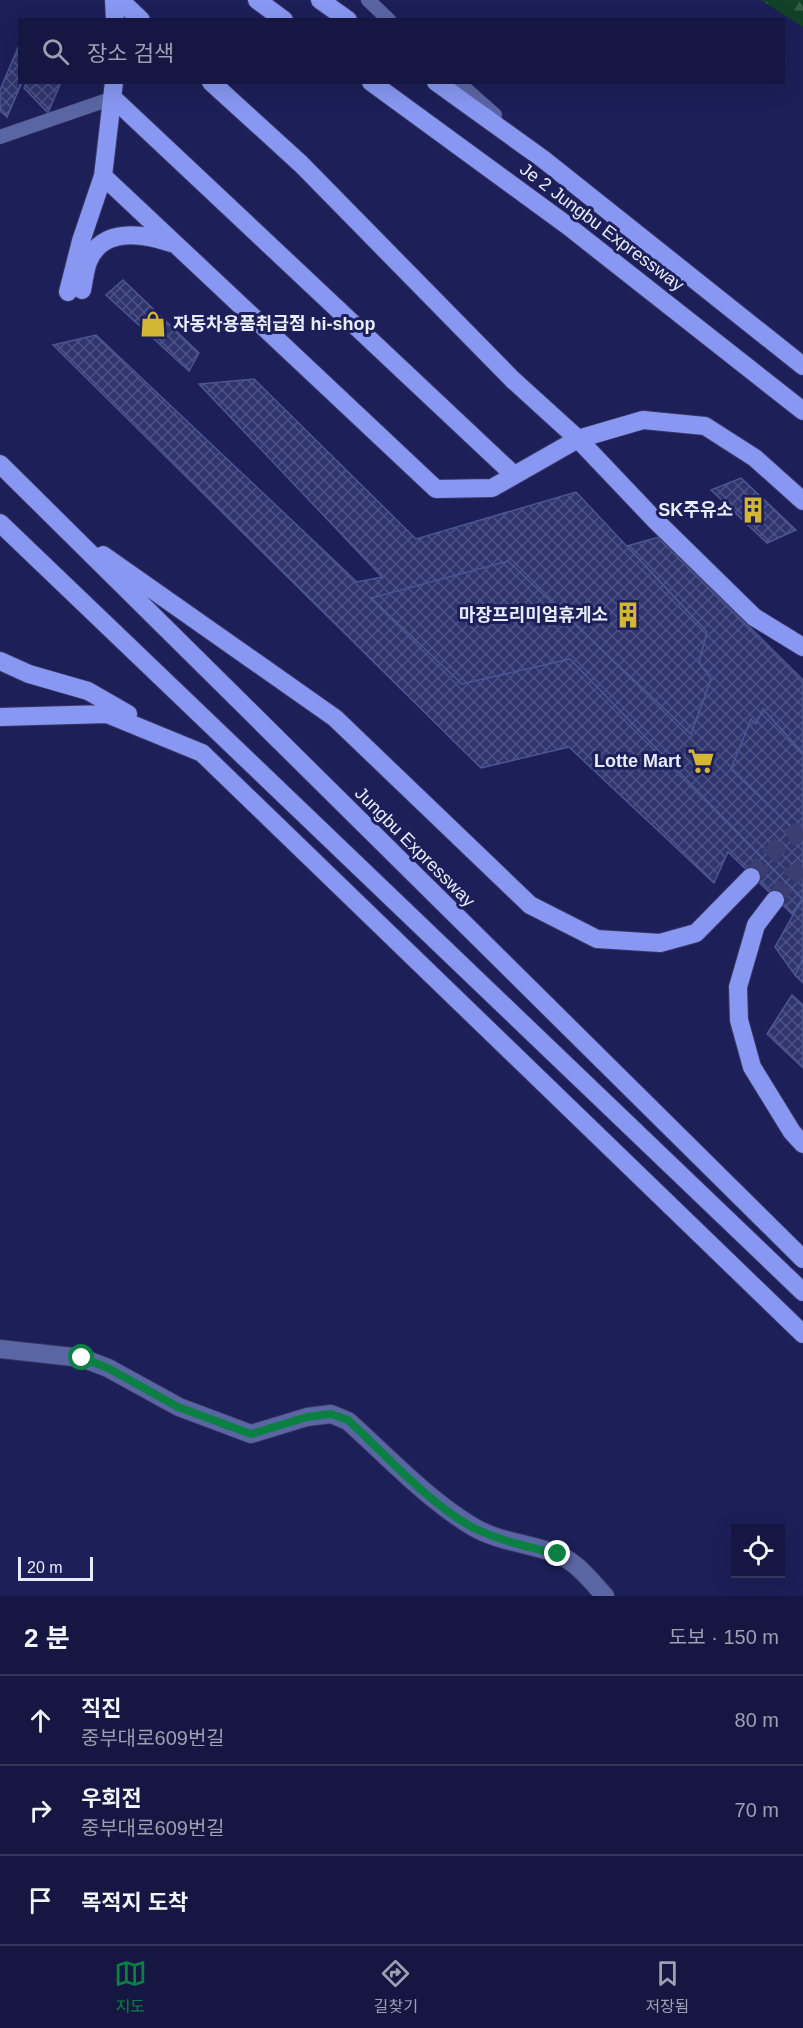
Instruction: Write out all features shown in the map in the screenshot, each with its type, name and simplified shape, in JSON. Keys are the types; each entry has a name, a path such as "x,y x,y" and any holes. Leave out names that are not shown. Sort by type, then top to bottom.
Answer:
{"highway":[{"path":"114,0 115,18"},
{"path":"120,0 139,18"},
{"path":"257,0 281,18"},
{"path":"320,0 345,18"},
{"path":"213,84 301,164 513,380 578,439 654,519 754,616 803,647"},
{"name":"Je 2 Jungbu Expressway","path":"374,84 568,226 803,411"},
{"name":"Je 2 Jungbu Expressway","path":"439,84 543,159 803,366"},
{"path":"114,90 514,475"},
{"path":"114,90 103,176 81,241 75,291 97,247 113,238 129,234 152,237 174,244"},
{"path":"103,176 436,489 492,488 578,439 643,420 705,426 755,458 803,501"},
{"name":"Jungbu Expressway","path":"0,464 803,1259"},
{"path":"0,523 803,1292"},
{"path":"63,527 335,718 530,905 597,939 660,943 696,933 751,877"},
{"path":"0,661 29,674 88,691 190,748"},
{"path":"0,717 107,714 202,753 803,1334"},
{"path":"774,900 756,926 738,987 739,1020 752,1067 792,1132 803,1144"}],"street":[{"path":"0,1349 82,1358 108,1368 178,1407 251,1434 307,1417 331,1414 348,1420 443,1507 472,1527 500,1539 558,1554 580,1568 605,1596"}],"lane":[{"path":"368,0 387,18"},
{"path":"460,84 543,159"},
{"path":"0,137 114,90"}],"green space":[{"path":"761,0 803,0 803,27"}],"building":[{"path":"18,48 18,84 21,84 7,117 0,111 0,90"},
{"path":"26,84 60,84 48,113 24,88"},
{"name":"자동차용품취급점 hi-shop","path":"123,280 199,353 189,371 106,295"},
{"name":"마장프리미엄휴게소","path":"96,335 357,582 382,577 199,384 254,379 416,539 576,492 707,632 699,662 711,679 691,734 508,561 371,598 462,684 570,659 802,899 792,914 728,852 714,883 569,747 481,768 53,345"},
{"name":"SK주유소","path":"741,478 796,530 767,543 711,490"},
{"name":"Lotte Mart","path":"659,537 803,680 803,753 763,709 756,724 751,719 731,769 803,838 803,958 795,975 775,947 802,899 570,659 462,684 371,598 508,561 691,734 711,679 699,662 707,632 627,546"},
{"path":"763,709 803,754 803,838 731,769 751,719 756,724"},
{"path":"803,959 803,983 795,975"},
{"path":"792,995 803,1005 803,1068 767,1034"}],"tunnel":[{"path":"751,877 783,841 803,830"},
{"path":"775,900 793,874 803,869"}],"place":[{"name":"자동차용품취급점 hi-shop","path":"153,324"},
{"name":"SK주유소","path":"753,510"},
{"name":"마장프리미엄휴게소","path":"628,615"},
{"name":"Lotte Mart","path":"701,761"}],"route":[{"path":"82,1358 108,1368 178,1407 251,1434 307,1417 331,1414 348,1420 443,1507 472,1527 500,1539 558,1554"}]}
